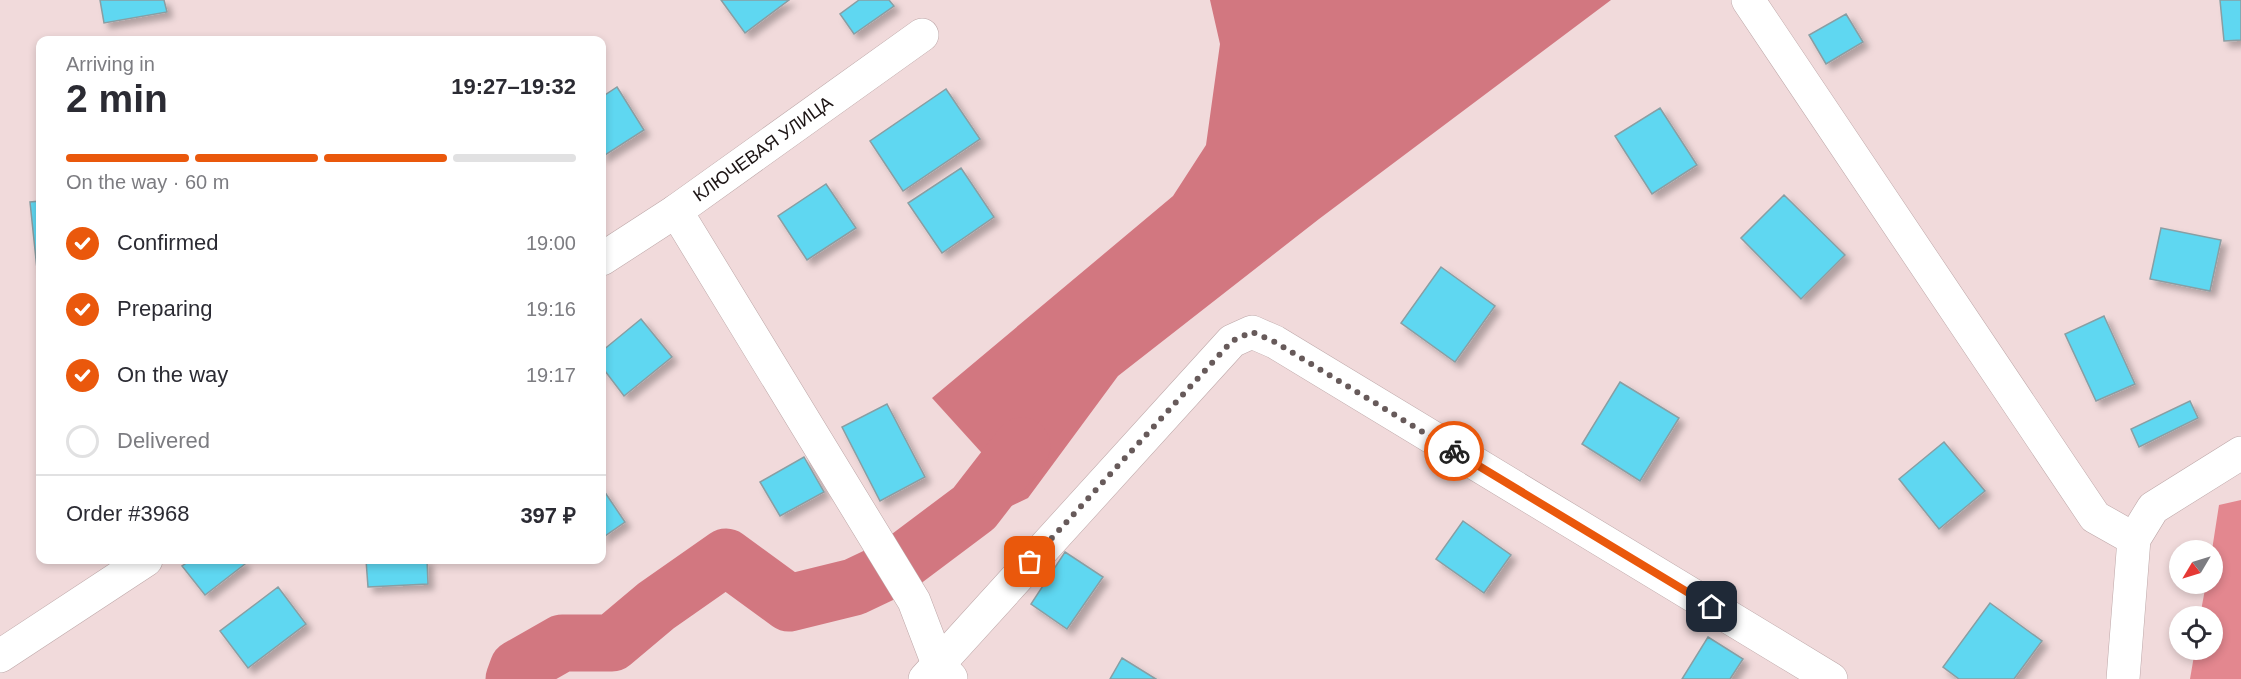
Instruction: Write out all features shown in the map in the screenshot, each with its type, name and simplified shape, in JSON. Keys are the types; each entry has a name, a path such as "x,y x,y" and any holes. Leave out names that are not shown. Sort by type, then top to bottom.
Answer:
{"lane":[{"path":"1748,0 2095,517 2134,539"},
{"name":"КЛЮЧЕВАЯ УЛИЦА","path":"606,256 676,211 921,35"},
{"path":"676,211 868,528 915,601 938,674"},
{"path":"938,674 1232,341 1252,332 1285,348 1831,679"},
{"path":"2123,679 2134,539 2153,508 2241,453"},
{"path":"0,656 140,564"}],"shaded area":[{"path":"1210,0 1611,0 1319,219 1118,376 1028,498 984,519 960,496 990,462 932,398 1173,196 1206,145 1220,44"},
{"path":"2241,500 2241,679 2190,679 2193,660 2223,660 2223,606 2202,606 2204,594 2223,594 2223,540 2214,540 2219,505"}],"building":[{"path":"100,0 164,0 167,12 104,23"},
{"path":"721,0 789,0 745,33"},
{"path":"859,0 889,0 894,6 854,34 840,14"},
{"path":"2220,0 2241,0 2241,40 2224,41"},
{"path":"1846,14 1863,42 1826,64 1809,35"},
{"path":"617,87 644,130 606,154 606,94"},
{"path":"946,89 980,139 903,191 870,141"},
{"path":"1660,108 1697,165 1652,194 1615,136"},
{"path":"961,168 994,217 942,253 908,203"},
{"path":"826,184 856,228 807,260 778,216"},
{"path":"1784,195 1845,255 1801,299 1741,238"},
{"path":"36,201 36,259 30,202"},
{"path":"2161,228 2221,240 2210,291 2150,279"},
{"path":"1441,267 1495,306 1455,362 1401,323"},
{"path":"2104,316 2135,384 2096,401 2065,334"},
{"path":"641,319 672,357 624,396 606,372 606,348"},
{"path":"1620,382 1679,418 1640,481 1582,444"},
{"path":"2190,401 2198,418 2139,447 2131,429"},
{"path":"887,404 925,477 880,501 842,427"},
{"path":"1944,442 1985,491 1939,529 1899,479"},
{"path":"804,457 824,492 780,516 760,482"},
{"path":"606,494 625,522 606,535"},
{"path":"1463,521 1511,555 1484,593 1436,559"},
{"path":"1065,552 1103,577 1067,629 1031,604"},
{"path":"185,564 245,564 205,595 182,566"},
{"path":"366,564 427,564 428,584 368,587"},
{"path":"278,587 306,624 248,668 220,631"},
{"path":"1990,603 2042,641 2014,679 1959,679 1943,667"},
{"path":"1708,637 1743,659 1730,679 1682,679"},
{"path":"1122,658 1156,679 1110,679"}],"waterway":[{"path":"514,679 518,668 562,643 612,643 656,606 726,557 789,603 854,587 894,568 974,508 1022,446"}],"way so far":[{"path":"1030,562 1232,341 1252,332 1275,342 1454,451"}],"route":[{"path":"1454,451 1712,607"}]}
